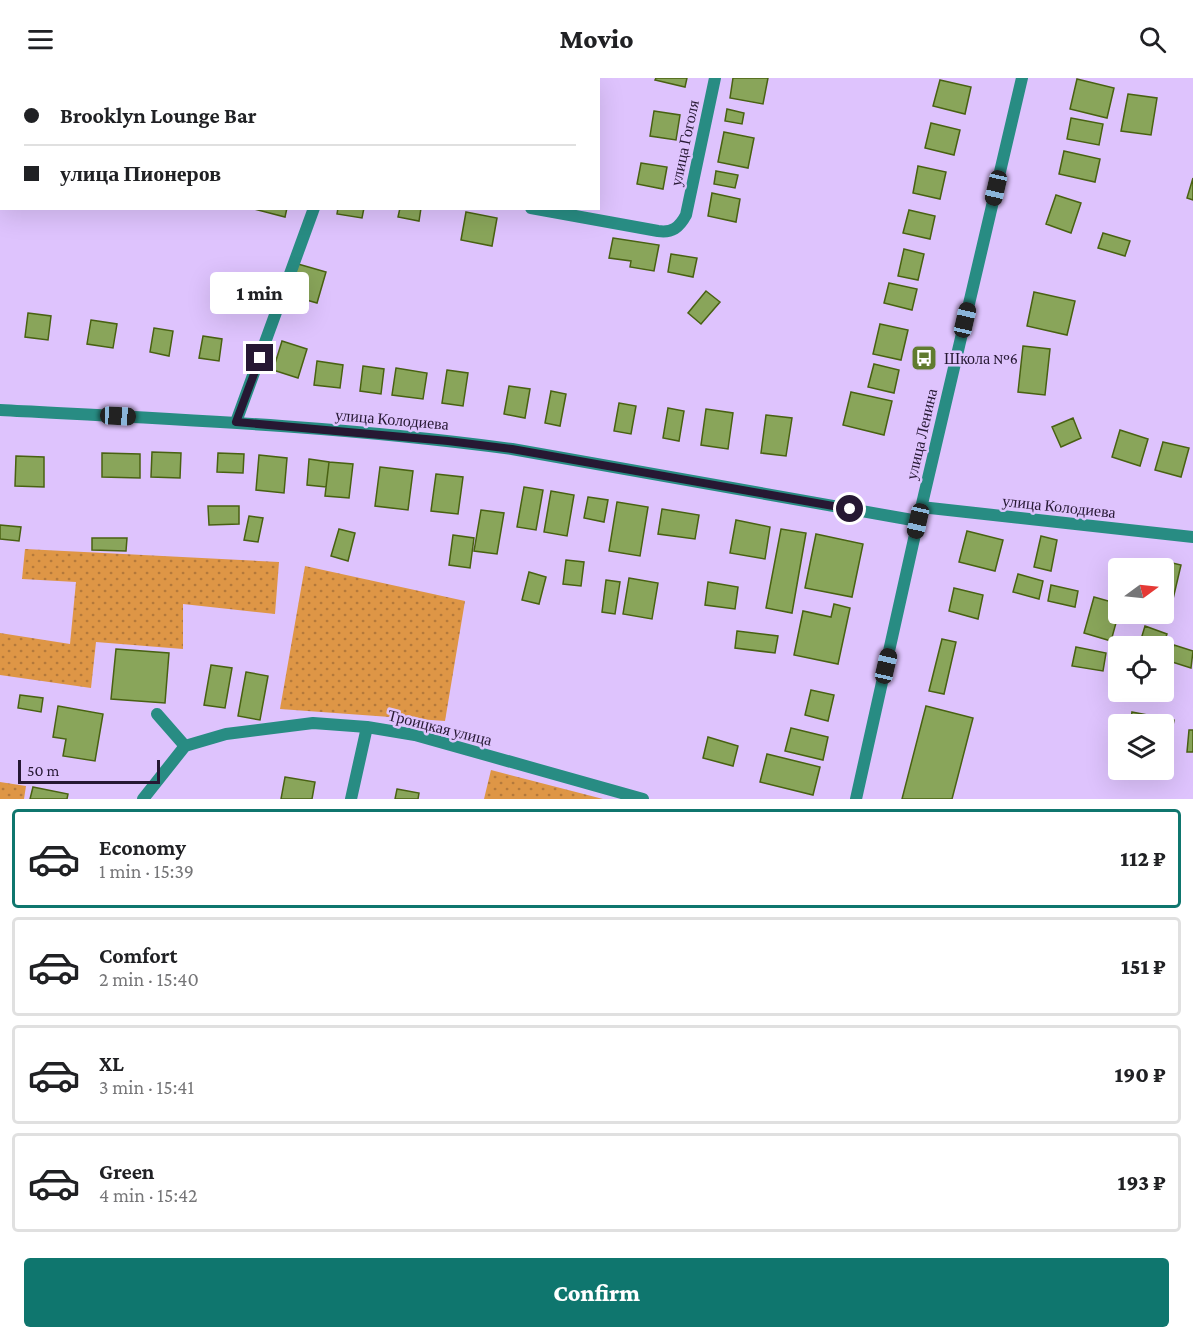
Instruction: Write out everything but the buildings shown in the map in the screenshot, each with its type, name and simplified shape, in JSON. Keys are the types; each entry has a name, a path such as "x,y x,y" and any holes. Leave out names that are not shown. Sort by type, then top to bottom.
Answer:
{"street":[{"name":"улица Гоголя","path":"542,210 666,232 681,225 686,215 715,78"},
{"name":"улица Ленина","path":"856,799 921,507 1022,78"},
{"path":"236,422 313,210"},
{"name":"улица Колодиева","path":"0,410 236,422 448,441 512,449 918,521"},
{"name":"улица Колодиева","path":"921,507 1193,537"},
{"path":"143,799 186,746 157,714"},
{"name":"Троицкая улица","path":"186,746 226,734 313,723 367,727 416,735 643,799"},
{"path":"351,799 367,727"}],"shaded area":[{"path":"25,549 279,562 275,614 183,604 183,649 96,642 91,688 0,675 0,633 70,644 76,582 22,579"},
{"path":"305,566 465,601 445,721 280,709"},
{"path":"491,770 603,799 484,799"},
{"path":"0,782 26,786 24,799 0,799"}],"place":[{"name":"Школа №6","path":"924,358"}],"route":[{"path":"260,358 236,422 512,449 850,509"}]}
